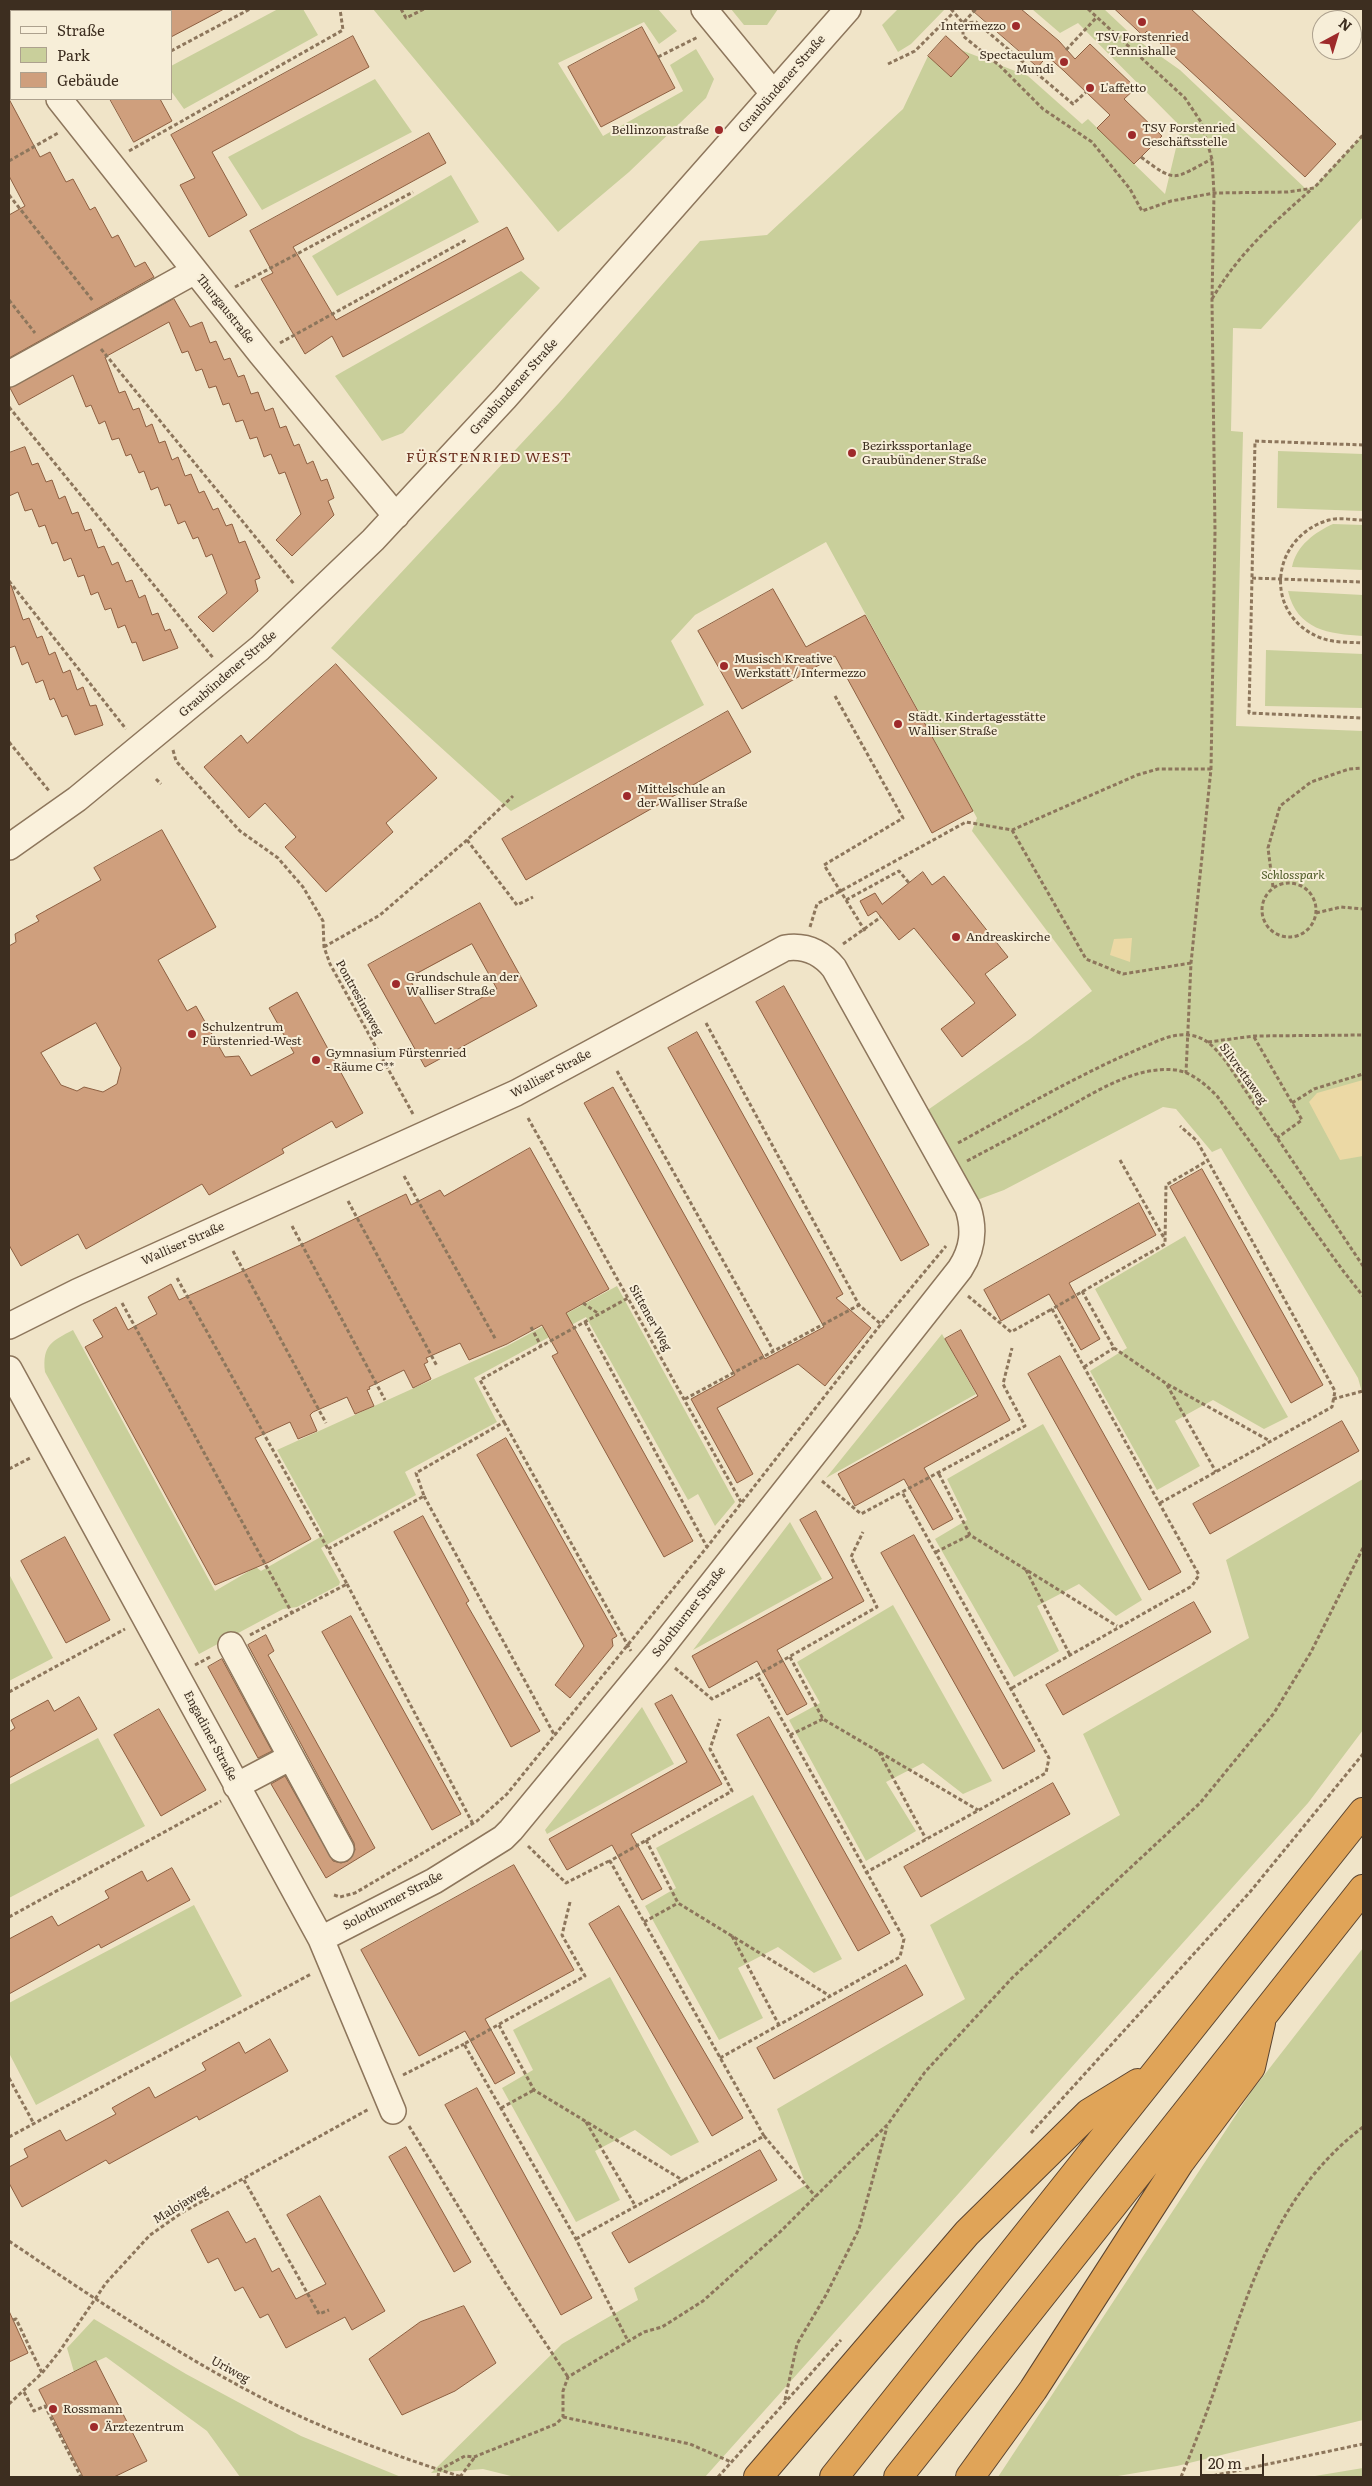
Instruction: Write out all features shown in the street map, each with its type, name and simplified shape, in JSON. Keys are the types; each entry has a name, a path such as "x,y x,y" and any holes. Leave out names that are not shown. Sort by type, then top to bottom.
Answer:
{"highway":[{"path":"834,2477 1363,1812"},
{"path":"898,2477 1363,1888"},
{"path":"970,2477 1033,2390 1180,2162 1251,2068 1262,2017"},
{"path":"758,2477 967,2233 1089,2113 1154,2073"}],"street":[{"name":"Graubündener Straße","path":"9,847 77,799 260,648 396,516 523,378 848,9"},
{"path":"711,17 773,93"},
{"name":"Thurgaustraße","path":"60,100 261,354 396,516"},
{"path":"9,374 194,271"},
{"name":"Walliser Straße","path":"9,1326 78,1292 516,1093 776,950 793,946 804,947 823,956 834,968 968,1208"},
{"name":"Solothurner Straße","path":"321,1939 434,1881 486,1849 511,1830 658,1652 964,1263 972,1242 972,1224 968,1208"},
{"name":"Engadiner Straße","path":"9,1369 321,1939 387,2097"},
{"path":"231,1645 341,1849"},
{"path":"238,1789 291,1757"}],"path":[{"path":"172,50 250,9"},
{"path":"108,162 343,30 340,9"},
{"path":"401,9 406,18 424,9"},
{"path":"963,23 976,9"},
{"path":"1088,9 1185,98 1201,122 1212,159 1214,193 1212,300 1215,532 1211,769 1191,963 1186,1073"},
{"path":"888,64 915,50 952,11 963,23 963,36 1000,66 1043,109 1092,142 1130,190 1142,211 1171,201 1214,193 1288,192 1314,188"},
{"path":"658,57 711,17"},
{"path":"1066,50 1096,18"},
{"path":"963,23 976,22 1073,104 1086,92"},
{"path":"9,161 78,122"},
{"path":"1212,300 1226,276 1248,248 1314,188 1363,135"},
{"path":"1140,157 1166,176 1178,176 1212,159"},
{"path":"215,297 413,192"},
{"path":"9,195 88,292 95,327 295,586"},
{"path":"261,354 466,240"},
{"path":"9,300 50,352"},
{"path":"9,408 215,660"},
{"path":"1363,444 1255,441 1249,712 1363,718"},
{"path":"1363,520 1330,519 1312,526 1288,550 1280,579 1281,596 1289,613 1303,627 1321,638 1363,643"},
{"path":"1252,578 1363,582"},
{"path":"289,592 302,579"},
{"path":"9,581 129,732"},
{"path":"208,666 222,654"},
{"path":"835,696 903,818 824,865 865,931"},
{"name":"Pontresinaweg","path":"160,732 172,748 176,761 234,824 278,858 303,887 323,921 324,947 330,964 415,1117"},
{"path":"9,742 50,793"},
{"path":"1273,887 1268,848 1280,806 1311,782 1349,769 1363,768"},
{"path":"810,928 817,904 966,822 1012,830 1137,775 1158,769 1211,769"},
{"path":"156,778 161,784"},
{"path":"43,798 58,787"},
{"path":"324,947 380,915 467,840 513,796"},
{"path":"1012,830 1086,959 1123,974 1191,963"},
{"path":"467,840 517,905 533,897"},
{"path":"846,900 900,871 910,883"},
{"path":"1290,882 1307,889 1316,904 1316,913 1308,929 1301,934 1283,936 1274,933 1268,927 1261,910 1267,893 1273,887 1290,882"},
{"path":"1316,913 1341,907 1363,909"},
{"path":"823,956 865,931 881,917"},
{"path":"706,1023 859,1305 903,1342"},
{"path":"942,1162 1110,1062 1170,1037 1189,1035"},
{"name":"Silvrettaweg","path":"1189,1035 1208,1042 1225,1060 1363,1266"},
{"path":"1208,1042 1254,1036 1363,1035"},
{"path":"1254,1036 1302,1120 1277,1138"},
{"path":"942,1162 1112,1084 1151,1072 1176,1070 1186,1073 1196,1077 1217,1096 1363,1296"},
{"path":"617,1072 773,1350"},
{"path":"1292,1103 1314,1089 1363,1074"},
{"name":"Sittener Weg","path":"528,1118 755,1527"},
{"path":"1160,1503 1332,1407 1335,1391 1197,1141 1180,1126"},
{"path":"1120,1160 1165,1240"},
{"path":"950,1282 1011,1332 1165,1244 1166,1185 1208,1161"},
{"path":"404,1176 496,1340"},
{"path":"348,1200 437,1366"},
{"path":"292,1226 385,1400"},
{"path":"334,1895 340,1897 355,1892 473,1824 507,1794 707,1547 944,1246"},
{"path":"233,1251 326,1423"},
{"path":"177,1278 347,1584 486,1849"},
{"path":"1082,1291 1114,1348 1167,1384 1270,1442"},
{"path":"628,1298 480,1380 642,1672"},
{"path":"122,1303 292,1613"},
{"path":"583,1303 600,1314"},
{"path":"685,1399 859,1305"},
{"path":"1012,1688 1192,1586 1198,1575 1052,1309"},
{"path":"585,1322 721,1572"},
{"path":"530,1327 541,1346"},
{"path":"804,1466 861,1514 939,1474 1025,1426 1003,1384 1012,1348"},
{"path":"1084,1367 1114,1348"},
{"path":"1167,1384 1216,1472"},
{"path":"1333,1399 1363,1391"},
{"path":"504,1422 416,1473 424,1496 568,1761"},
{"path":"939,1474 970,1535 1118,1627"},
{"path":"865,1873 1046,1773 1049,1758 902,1492"},
{"path":"328,1549 424,1496"},
{"path":"658,1652 712,1699 877,1607 851,1557 863,1532"},
{"path":"936,1552 970,1535"},
{"path":"438,2477 439,2470 465,2456 474,2457 556,2424 563,2417 563,2391 568,2377 644,2332 662,2328 703,2302 816,2197 888,2124 925,2072 1012,1978 1200,1803 1268,1720 1311,1652 1363,1548"},
{"path":"1026,1570 1070,1655"},
{"path":"177,1674 347,1584"},
{"path":"9,1692 145,1618"},
{"path":"790,1657 823,1719 978,1810"},
{"path":"720,2058 900,1957 904,1939 865,1873 757,1675"},
{"path":"511,1830 566,1882 610,1861 732,1791 710,1749 720,1719"},
{"path":"790,1735 823,1719"},
{"path":"878,1752 926,1839"},
{"path":"1027,2138 1250,1892 1363,1754"},
{"path":"9,1917 238,1789"},
{"path":"646,1840 678,1903 830,1996"},
{"path":"610,1861 764,2136 816,2197"},
{"name":"Malojaweg","path":"9,2404 24,2392 60,2352 95,2299 130,2256 161,2226 368,2109 464,2044 585,1976 562,1935 570,1902"},
{"path":"644,1922 678,1903"},
{"path":"731,1935 779,2025"},
{"path":"9,2137 331,1963"},
{"path":"498,2025 534,2090 684,2181"},
{"path":"464,2044 576,2239 628,2341"},
{"path":"9,2078 34,2124"},
{"path":"500,2108 534,2090"},
{"path":"387,2097 411,2127 504,2281 568,2377"},
{"path":"586,2121 636,2207"},
{"path":"785,2400 797,2344 826,2295 859,2229 888,2124"},
{"path":"1181,2477 1210,2404 1233,2331 1264,2253 1292,2202 1321,2163 1342,2143 1363,2127"},
{"path":"576,2239 764,2136"},
{"path":"244,2180 319,2314 329,2310"},
{"name":"Uriweg","path":"9,2241 95,2299 187,2355 264,2398 321,2425 461,2477"},
{"path":"13,2320 16,2319 42,2373"},
{"path":"718,2477 845,2335"},
{"path":"24,2392 34,2411 45,2406 80,2477"},
{"path":"563,2417 690,2444 731,2462"},
{"path":"1207,2477 1363,2444"},
{"path":"461,2477 474,2457"}],"green space":[{"path":"278,9 303,9 318,35 184,109 172,92 172,65"},
{"path":"373,9 658,9 677,31 659,44 644,22 558,63 603,136 683,91 670,65 696,49 714,79 706,98 629,172 558,232"},
{"path":"731,9 778,9 767,25 744,25"},
{"path":"898,9 945,9 911,44 898,52 882,25"},
{"name":"Bezirkssportanlage Graubündener Straße","path":"1032,9 1104,9 1136,39 1180,70 1306,189 1314,187 1363,135 1363,217 1261,329 1233,328 1231,431 1243,432 1236,726 1363,731 1363,1396 1358,1378 1221,1148 1212,1152 1176,1109 1163,1107 1004,1190 969,1203 919,1116 1030,1039 1092,991 972,831 977,818 826,542 695,615 671,641 704,705 511,811 331,648 559,403 700,241 767,235 903,109 928,56 951,77 969,57 961,50 1028,76 1082,124 1088,119 1165,194 1181,127 1078,23 1060,33"},
{"path":"375,79 412,132 262,210 228,157"},
{"path":"451,175 479,222 337,296 312,256"},
{"path":"521,271 540,288 403,433 382,441 335,376"},
{"path":"1278,451 1363,454 1363,511 1277,508"},
{"path":"1333,524 1363,525 1363,570 1292,567 1294,559 1302,546 1320,531"},
{"path":"1288,591 1363,595 1363,636 1338,634 1307,622 1292,604"},
{"path":"1266,650 1363,654 1363,708 1265,706"},
{"path":"1185,1236 1288,1417 1264,1429 1213,1400 1175,1421 1200,1466 1157,1490 1090,1371 1127,1348 1095,1289"},
{"path":"617,1286 735,1502 715,1526 698,1494 688,1500 586,1317 474,1378 497,1422 405,1472 416,1495 321,1548 340,1582 339,1585 297,1607 283,1609 199,1654 45,1372 45,1356 50,1345 59,1337 73,1330 215,1591 256,1567 261,1571 324,1535 277,1450 507,1346"},
{"path":"942,1334 976,1394 826,1478"},
{"path":"1043,1424 1142,1600 1116,1616 1079,1584 1037,1606 1059,1651 1014,1677 935,1539 967,1520 947,1479"},
{"path":"1363,1479 1363,1730 1308,1803 705,2477 515,2477 483,2469 431,2473 562,2344 638,2300 634,2288 806,2185 777,2109 965,1999 930,1925 1120,1815 1083,1734 1249,1638 1226,1560"},
{"path":"790,1522 822,1579 693,1650"},
{"path":"9,1574 53,1658 9,1681"},
{"path":"893,1605 992,1781 963,1794 923,1763 886,1782 916,1831 866,1861 789,1720 820,1703 797,1662"},
{"path":"642,1707 674,1764 547,1834 545,1830"},
{"path":"98,1738 145,1826 9,1898 9,1785"},
{"path":"753,1795 842,1959 814,1973 778,1947 738,1968 763,2018 719,2040 645,1906 676,1888 656,1848"},
{"path":"194,1905 242,1996 36,2105 9,2053 9,2003"},
{"path":"1363,1948 1363,2420 1177,2466 1112,2477 998,2477 1251,2092"},
{"path":"610,1977 699,2142 671,2156 635,2130 595,2151 620,2200 576,2222 502,2088 533,2070 513,2030"},
{"path":"94,2319 186,2374 301,2436 401,2477 240,2477 207,2431 106,2357 74,2372 67,2348"},
{"path":"1363,2468 1363,2477 1309,2477"}],"sand":[{"path":"1132,938 1130,962 1110,955 1114,939"},
{"path":"1363,1080 1363,1156 1340,1160 1309,1102 1317,1093"}],"building":[{"path":"171,9 224,9 172,36"},
{"path":"971,9 1021,9 1059,41 1075,59 1090,44 1136,88 1124,99 1162,136 1134,164 1097,128 1110,115 1064,71 1047,56 1038,67"},
{"path":"1115,9 1191,9 1336,144 1305,177 1147,31 1143,35"},
{"path":"642,27 675,88 601,127 568,67"},
{"path":"353,36 369,67 212,152 247,215 209,237 180,185 195,178 171,135"},
{"path":"946,36 969,57 951,77 928,56"},
{"path":"9,99 40,157 50,152 66,182 73,179 90,210 95,207 112,238 118,235 135,267 145,262 154,277 9,358 9,215 25,206 9,176"},
{"path":"111,100 161,100 172,121 134,142"},
{"path":"429,133 446,163 293,247 336,320 507,227 524,259 343,357 332,336 305,354 261,279 273,273 250,231"},
{"path":"174,299 190,327 202,322 210,343 216,341 224,360 230,358 238,377 244,375 251,394 258,392 265,411 273,408 280,428 286,426 294,446 299,444 307,464 313,461 321,481 327,479 334,498 328,501 334,515 292,556 276,540 301,514 285,472 279,474 271,454 264,457 257,437 250,439 243,420 236,422 229,403 223,405 216,386 209,388 202,369 196,371 188,351 182,353 169,322 105,357 119,393 125,391 133,410 139,408 146,427 152,424 159,443 165,441 172,460 178,457 185,476 191,474 199,493 204,491 213,510 218,508 226,526 232,524 239,543 245,541 260,578 255,580 258,591 213,632 198,617 227,593 212,554 206,557 198,537 193,539 185,521 178,524 170,504 165,506 158,487 151,490 144,471 139,473 131,454 126,456 119,438 112,440 105,421 99,424 91,405 86,407 73,375 19,405 10,388"},
{"path":"25,447 32,465 38,463 46,482 52,480 59,499 65,496 72,514 78,512 85,531 91,529 98,548 104,546 112,565 118,562 126,582 132,580 139,598 145,595 152,615 158,613 165,631 170,629 178,648 143,661 136,642 132,643 125,625 118,628 111,608 105,610 98,592 91,595 84,575 78,577 71,558 64,561 57,542 52,544 45,525 39,527 32,509 25,511 18,492 9,496 9,453"},
{"path":"9,585 11,585 23,620 29,618 37,638 42,636 49,655 55,652 63,673 70,670 77,690 83,687 90,706 96,705 103,725 75,735 67,715 62,717 54,698 50,700 43,680 36,683 28,662 22,665 15,646 9,648"},
{"path":"773,589 806,647 865,615 973,811 932,833 835,656 742,709 698,631"},
{"path":"336,664 437,778 386,823 393,832 326,892 285,847 296,837 265,803 249,818 204,767 241,735 247,743"},
{"name":"Mittelschule an der Walliser Straße","path":"728,711 751,752 526,880 502,839"},
{"path":"162,830 216,927 158,960 187,1011 196,1006 225,1057 239,1056 251,1076 294,1053 269,1008 297,992 363,1113 336,1128 332,1121 282,1149 284,1153 209,1195 202,1184 86,1249 78,1234 21,1266 9,1245 9,946 16,942 15,934 39,921 36,916 101,880 94,868","holes":["96,1023 121,1068 117,1084 103,1092 84,1087 77,1091 61,1085 41,1053"]},
{"name":"Andreaskirche","path":"923,872 932,885 944,876 1008,957 985,974 1016,1015 962,1057 941,1029 975,1003 914,928 899,940 876,911 868,916 860,901 875,893 882,904"},
{"name":"Grundschule an der Walliser Straße","path":"480,903 537,1006 425,1067 368,965","holes":["472,944 497,989 435,1024 409,978"]},
{"path":"784,986 929,1245 901,1261 756,1002"},
{"path":"697,1032 843,1294 836,1298 871,1328 825,1386 798,1364 717,1408 753,1474 737,1483 691,1399 735,1375 584,1103 613,1087 765,1359 824,1327 668,1048"},
{"path":"530,1148 609,1289 566,1313 693,1541 664,1557 552,1356 558,1353 542,1325 507,1344 469,1360 460,1343 426,1358 428,1362 424,1364 431,1379 413,1388 404,1370 369,1387 370,1389 367,1390 374,1406 355,1414 347,1397 313,1412 310,1415 317,1431 298,1439 290,1422 255,1438 311,1539 269,1562 215,1585 85,1347 103,1337 93,1320 116,1307 128,1330 157,1314 148,1297 171,1284 179,1300 307,1242 406,1194 411,1205 440,1190 444,1196"},
{"path":"1202,1169 1323,1385 1291,1403 1170,1187"},
{"path":"1139,1203 1156,1235 1069,1283 1100,1339 1081,1350 1049,1294 1001,1321 984,1290"},
{"path":"961,1330 1010,1420 924,1468 953,1519 933,1530 904,1479 855,1506 838,1474 978,1396 945,1339"},
{"path":"1060,1356 1181,1572 1149,1590 1028,1374"},
{"path":"1342,1421 1359,1451 1210,1534 1193,1504"},
{"path":"506,1438 617,1636 612,1639 613,1646 570,1698 555,1685 584,1646 477,1455"},
{"path":"816,1511 864,1601 777,1650 807,1704 787,1715 757,1661 709,1688 692,1656 833,1578 800,1520"},
{"path":"423,1516 469,1601 466,1603 540,1731 511,1747 394,1532"},
{"path":"914,1535 1035,1751 1003,1769 881,1553"},
{"path":"65,1537 110,1620 66,1643 21,1561"},
{"path":"1194,1602 1211,1632 1063,1715 1046,1685"},
{"path":"351,1616 461,1814 432,1830 322,1632"},
{"path":"266,1635 274,1651 268,1655 375,1848 326,1878 271,1784 285,1776 333,1861 341,1863 348,1861 355,1850 354,1843 248,1645"},
{"path":"222,1659 272,1751 258,1758 208,1667"},
{"path":"672,1695 722,1784 631,1834 662,1889 642,1900 612,1845 567,1870 549,1839 687,1762 655,1704"},
{"path":"79,1697 97,1729 9,1778 9,1732 15,1728 11,1720 48,1700 54,1711"},
{"path":"159,1709 206,1790 161,1816 114,1735"},
{"path":"769,1717 890,1933 858,1951 737,1735"},
{"path":"1053,1783 1070,1814 921,1897 904,1867"},
{"path":"514,1865 574,1970 485,2019 515,2073 495,2084 465,2031 419,2056 361,1950"},
{"path":"172,1868 190,1900 101,1948 99,1944 9,1994 9,1939 52,1916 58,1926 109,1898 105,1891 142,1871 147,1881"},
{"path":"619,1906 743,2118 712,2136 589,1924"},
{"path":"906,1965 923,1995 774,2079 757,2048"},
{"path":"270,2039 288,2071 199,2120 197,2116 109,2164 106,2160 22,2207 9,2183 9,2167 28,2157 24,2149 60,2130 66,2141 116,2114 112,2108 149,2087 155,2098 206,2070 202,2063 239,2042 245,2053"},
{"path":"477,2088 592,2298 561,2315 445,2105"},
{"path":"406,2147 471,2262 454,2272 389,2157"},
{"path":"760,2150 777,2180 629,2263 612,2233"},
{"path":"320,2196 385,2311 352,2330 345,2317 286,2348 268,2314 260,2318 243,2287 235,2291 218,2258 208,2263 191,2230 228,2211 246,2243 255,2238 272,2272 279,2268 296,2299 326,2284 287,2215"},
{"path":"464,2306 496,2363 455,2391 402,2415 369,2359 420,2322"},
{"path":"9,2311 28,2353 9,2362"},
{"name":"Ärztezentrum","path":"96,2361 147,2461 114,2477 83,2477 39,2390"}],"place":[{"name":"TSV Forstenried Tennishalle","path":"1142,22"},
{"name":"Intermezzo","path":"1016,26"},
{"name":"Spectaculum Mundi","path":"1064,62"},
{"name":"L'affetto","path":"1090,88"},
{"name":"Bellinzonastraße","path":"719,130"},
{"name":"TSV Forstenried Geschäftsstelle","path":"1132,135"},
{"name":"Bezirkssportanlage Graubündener Straße","path":"852,453"},
{"name":"Musisch Kreative Werkstatt / Intermezzo","path":"724,666"},
{"name":"Städt. Kindertagesstätte Walliser Straße","path":"898,724"},
{"name":"Mittelschule an der Walliser Straße","path":"627,796"},
{"name":"Andreaskirche","path":"956,937"},
{"name":"Grundschule an der Walliser Straße","path":"396,984"},
{"name":"Schulzentrum Fürstenried-West","path":"192,1034"},
{"name":"Gymnasium Fürstenried - Räume C**","path":"316,1060"},
{"name":"Rossmann","path":"53,2409"},
{"name":"Ärztezentrum","path":"94,2427"}],"district":[{"name":"FÜRSTENRIED WEST","path":"489,458"}],"park label":[{"name":"Schlosspark","path":"1293,875"}]}
